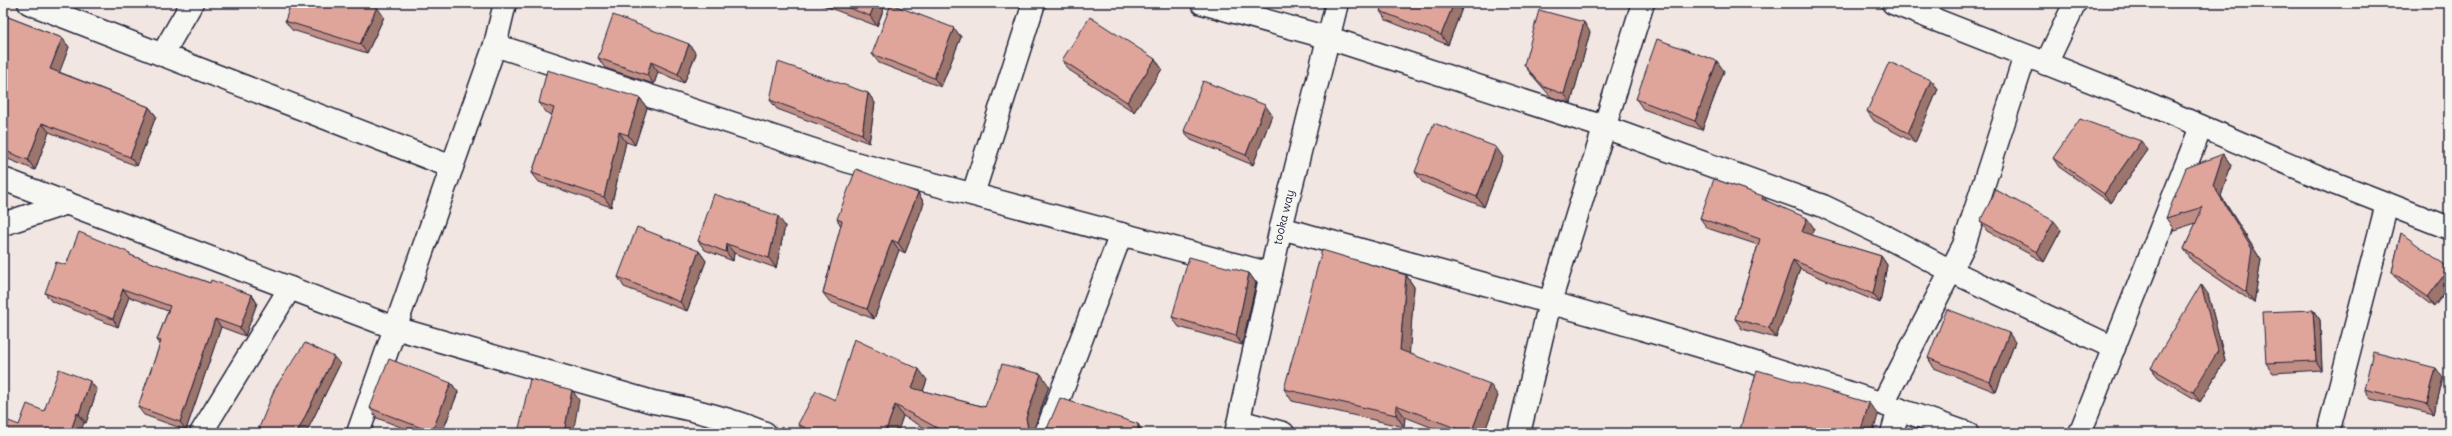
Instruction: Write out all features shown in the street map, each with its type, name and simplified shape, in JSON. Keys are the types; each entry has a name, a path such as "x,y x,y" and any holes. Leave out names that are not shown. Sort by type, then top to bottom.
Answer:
{"street":[{"path":"28,3 452,167"},
{"path":"162,55 192,3"},
{"path":"358,433 494,45 505,3"},
{"path":"973,194 1034,3"},
{"path":"1202,3 1329,38 1604,127 1823,206 1875,231 1951,271 2114,348"},
{"name":"tooka way","path":"1238,427 1281,228 1337,3"},
{"path":"1519,433 1550,302 1643,3"},
{"path":"1893,3 2201,126 2387,204 2449,228"},
{"path":"2046,64 2075,3"},
{"path":"494,45 847,161 1272,274"},
{"path":"1892,433 1891,406 1964,245 2025,56"},
{"path":"2080,433 2201,126"},
{"path":"3,179 395,328 653,402 687,408 728,426 765,433"},
{"path":"3,224 66,203"},
{"path":"2328,433 2387,204"},
{"path":"1281,228 1550,302 1891,406 1967,433"},
{"path":"1046,433 1121,234"},
{"path":"202,433 290,288"},
{"path":"1238,427 1283,433"}],"building":[{"path":"291,3 364,3 377,7 360,44 285,21"},
{"path":"836,3 875,3 870,16"},
{"path":"1383,3 1454,3 1441,35 1380,11"},
{"path":"891,4 954,28 934,78 872,54"},
{"path":"1539,10 1584,22 1564,94 1544,87 1524,65"},
{"path":"3,15 62,38 50,69 149,107 130,157 42,123 28,160 3,150"},
{"path":"613,15 689,44 678,74 651,62 647,75 598,58"},
{"path":"1090,17 1155,59 1127,102 1062,60"},
{"path":"1657,39 1717,61 1695,121 1636,99"},
{"path":"778,62 868,93 862,134 770,100"},
{"path":"1889,62 1931,80 1908,133 1867,111"},
{"path":"547,70 640,98 628,135 619,132 604,197 532,173 554,108 539,103"},
{"path":"1203,81 1265,105 1246,155 1184,131"},
{"path":"2080,119 2141,141 2104,194 2053,158"},
{"path":"1434,123 1496,147 1477,197 1415,172"},
{"path":"2223,154 2213,185 2252,249 2246,292 2184,249 2203,207 2166,218 2186,168"},
{"path":"856,169 918,193 898,243 892,240 867,309 823,293 842,221 837,219"},
{"path":"1714,179 1763,196 1762,199 1807,218 1802,232 1881,256 1873,294 1793,260 1769,328 1735,319 1760,239 1700,218"},
{"path":"1996,190 2054,221 2037,252 1980,221"},
{"path":"714,194 778,216 769,258 727,244 726,252 698,241"},
{"path":"637,227 699,251 680,302 618,277"},
{"path":"79,232 130,253 130,255 210,283 211,280 252,295 240,328 215,319 180,422 138,407 161,341 157,340 170,306 123,289 113,319 45,293 56,262 66,265"},
{"path":"2401,233 2449,268 2428,297 2392,272"},
{"path":"1322,250 1406,275 1400,350 1490,384 1471,433 1396,405 1396,415 1284,389"},
{"path":"1189,257 1249,273 1236,336 1172,317"},
{"path":"2201,284 2218,351 2193,392 2151,368"},
{"path":"1947,309 2009,333 1990,382 1928,358"},
{"path":"2313,310 2316,361 2266,363 2263,312"},
{"path":"854,339 919,369 912,388 985,407 1002,364 1041,374 1026,418 1028,429 1033,433 938,433 939,429 895,405 885,433 816,433 798,424 816,391 835,400"},
{"path":"305,343 334,357 297,433 267,433 259,428 275,388"},
{"path":"2373,352 2436,368 2427,404 2364,389"},
{"path":"389,359 451,383 432,432 370,408"},
{"path":"59,369 90,381 79,414 77,413 70,433 3,433 3,419 19,425 27,404 44,411"},
{"path":"1757,370 1869,403 1860,433 1739,433"},
{"path":"530,379 572,390 564,433 518,433"},
{"path":"1060,398 1138,424 1138,433 1037,433 1046,431"}]}
